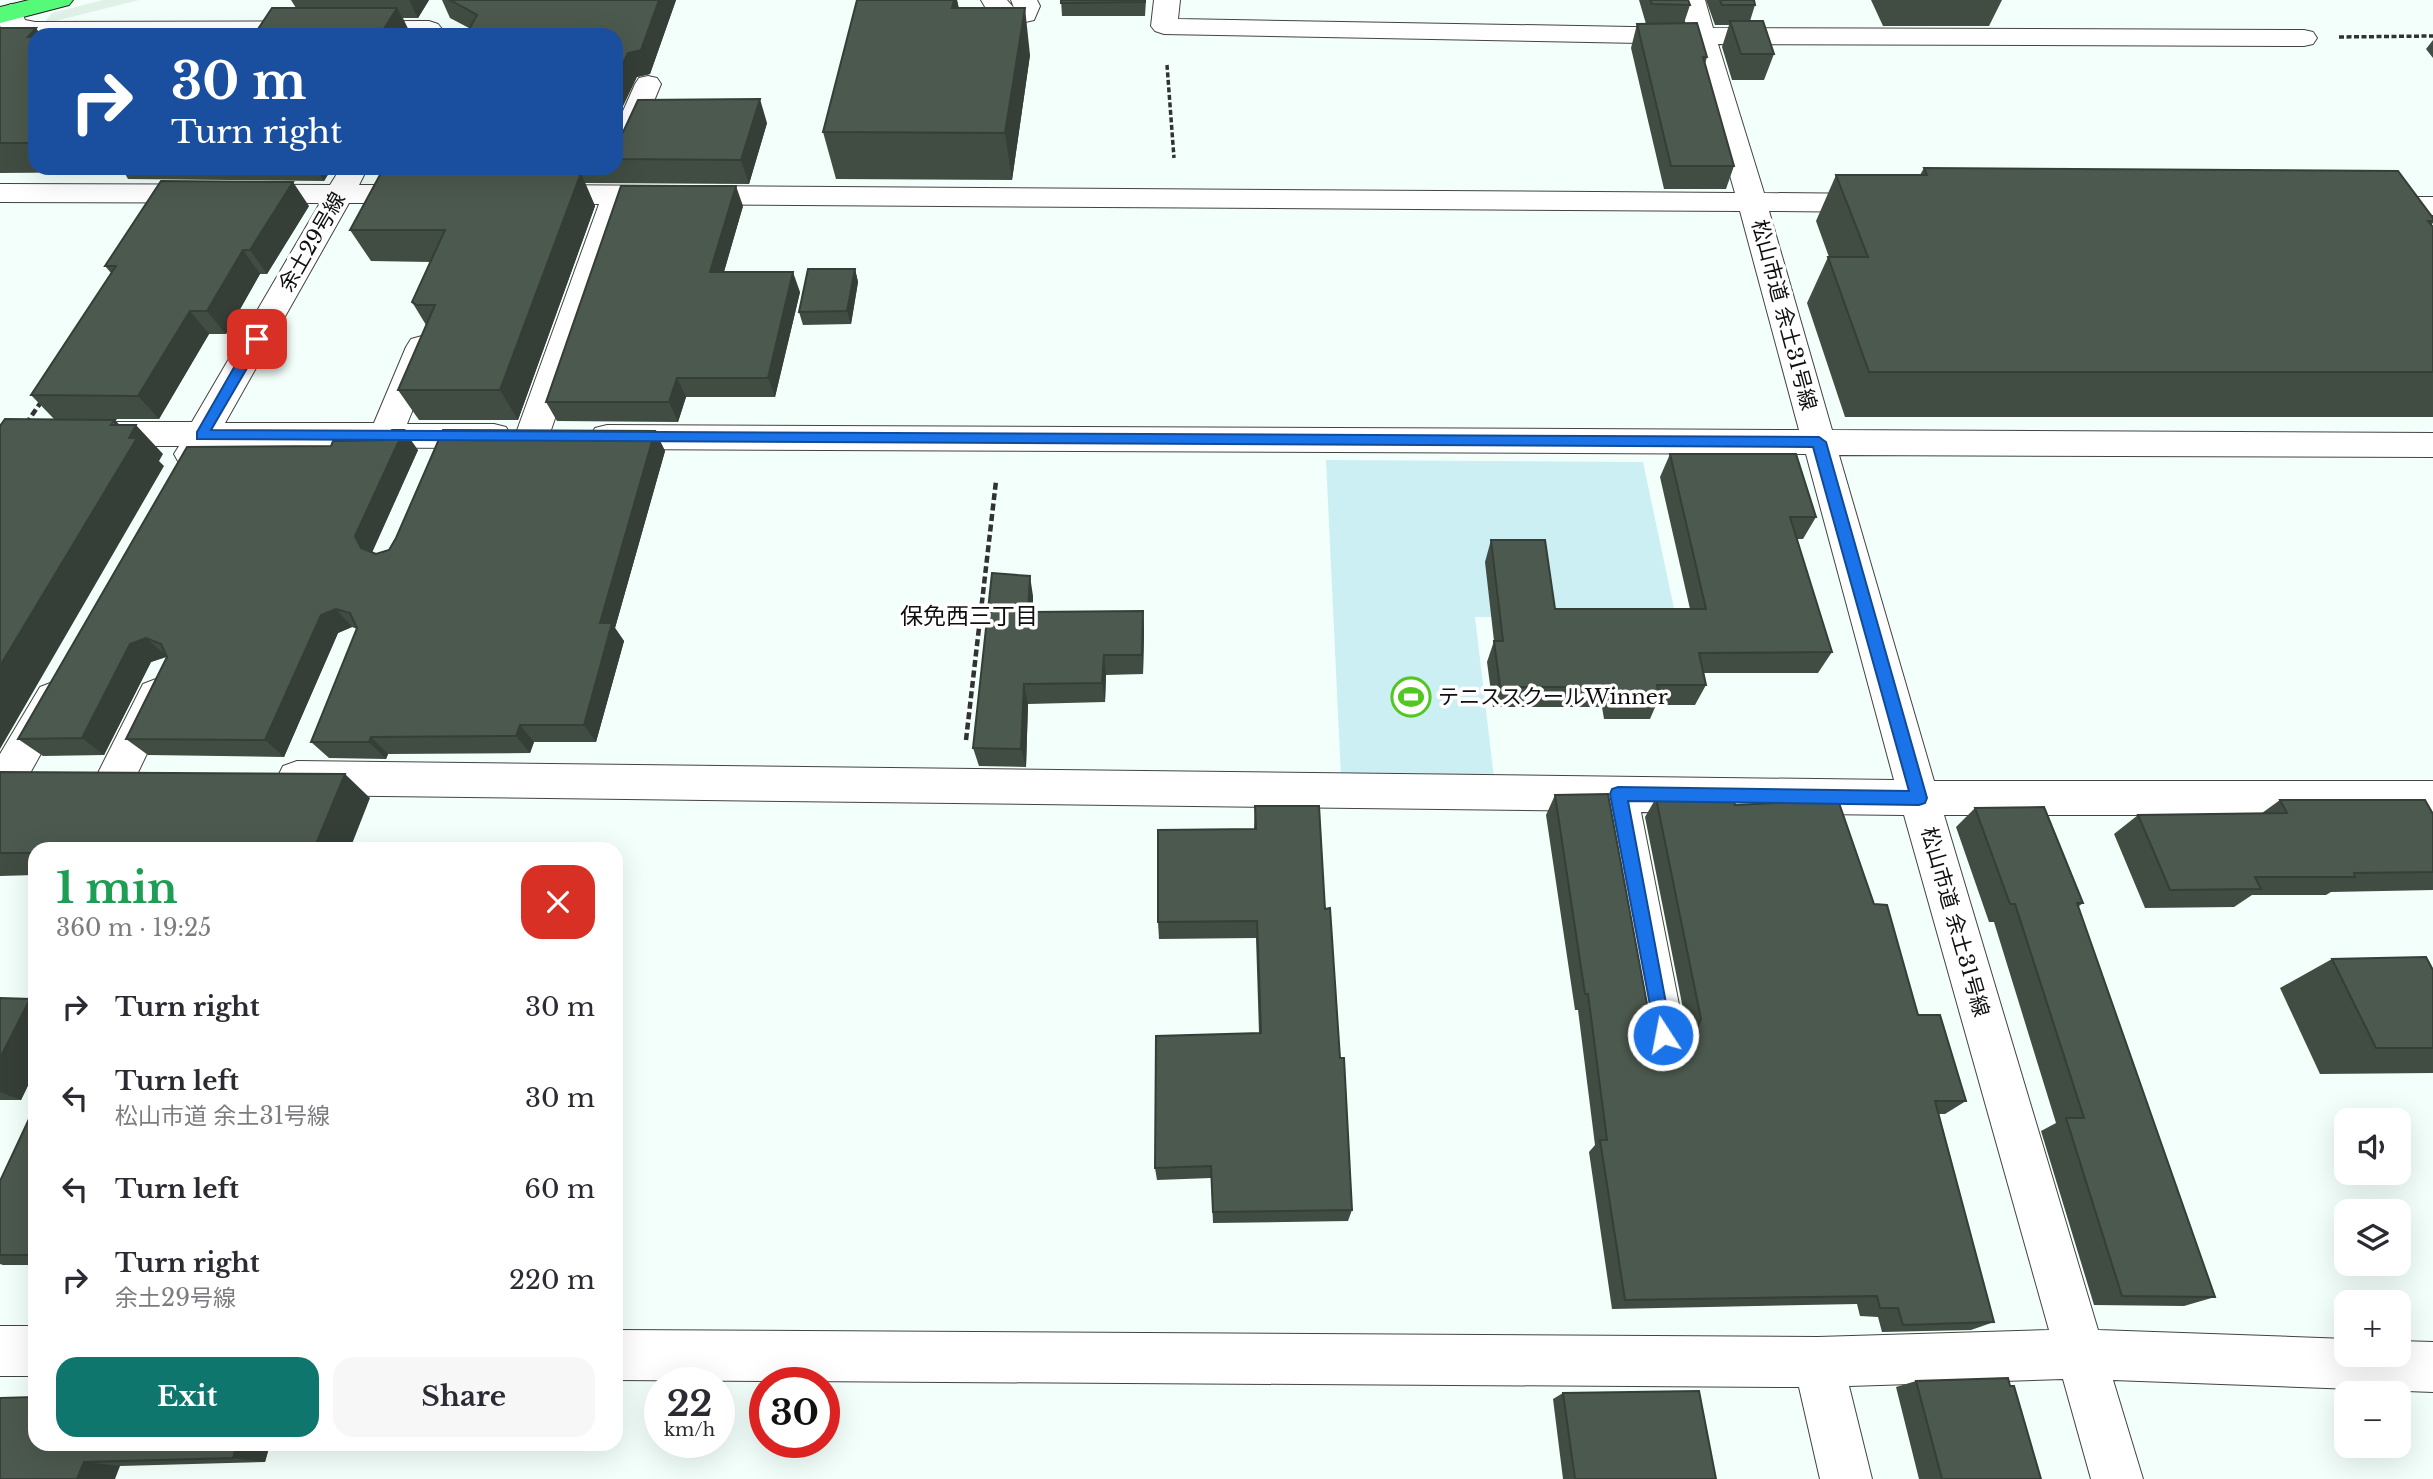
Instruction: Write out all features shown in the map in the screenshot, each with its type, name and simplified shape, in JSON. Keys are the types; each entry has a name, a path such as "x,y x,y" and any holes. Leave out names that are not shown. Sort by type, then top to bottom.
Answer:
{"highway":[{"path":"5,14 60,0"}],"street":[{"path":"995,0 1000,12 1013,17 1025,15 1027,6 1024,0"},
{"name":"松山市道 余土31号線","path":"1692,0 1752,202 1919,798 2117,1479"},
{"path":"1166,13 1702,36 2304,38"},
{"path":"5,14 13,26 28,29"},
{"path":"146,28 431,24"},
{"path":"623,143 649,84"},
{"path":"0,193 347,181 450,194"},
{"name":"余土29号線","path":"174,484 347,181"},
{"path":"555,436 610,185"},
{"path":"505,194 610,185 1177,197 1906,203"},
{"path":"2351,206 2433,206"},
{"path":"385,436 423,345"},
{"path":"20,433 2433,445"},
{"path":"427,472 443,436"},
{"path":"3,781 70,666"},
{"path":"117,775 166,674"},
{"path":"298,778 313,742"},
{"path":"3,781 62,775 158,776"},
{"path":"256,778 1919,798 2433,798"},
{"path":"1618,794 1663,1035"},
{"path":"0,1351 28,1351"},
{"path":"623,1355 1818,1362 2082,1354 2433,1367"},
{"path":"1818,1362 1846,1479"}],"path":[{"path":"1166,13 1177,197"},
{"path":"2304,38 2433,36"},
{"path":"20,433 43,399"},
{"path":"960,787 1001,438"}],"shaded area":[{"path":"103,0 139,0 43,24 52,13"},
{"name":"テニススクールWinner","path":"1326,460 1643,462 1676,618 1475,617 1494,778 1341,777"}],"building":[{"path":"450,0 659,0 641,50 628,53 623,63 623,28 470,28 477,15"},
{"path":"857,0 954,0 952,8 1025,8 1005,133 823,132"},
{"path":"1061,0 1145,0 1145,2 1061,3"},
{"path":"1650,0 1688,0 1690,5 1652,4"},
{"path":"1720,0 1754,0 1755,5 1722,5"},
{"path":"272,8 397,8 384,28 259,28"},
{"path":"1730,21 1763,21 1774,54 1741,54"},
{"path":"1697,23 1707,57 1703,57 1734,166 1671,166 1637,24"},
{"path":"0,28 28,28 28,143 0,143"},
{"path":"760,99 741,160 623,159 623,132 638,100"},
{"path":"1924,168 2398,171 2433,218 2433,221 2428,221 2433,227 2433,372 1869,372 1828,257 1868,257 1836,175 1927,175"},
{"path":"380,175 580,175 500,390 398,390 435,305 417,305 412,302 445,230 350,230"},
{"path":"161,181 293,182 250,250 243,250 207,311 190,311 138,396 31,395 116,266 105,266"},
{"path":"621,186 736,186 710,272 793,272 768,378 677,378 669,402 546,402"},
{"path":"808,269 855,269 847,311 799,312"},
{"path":"5,419 115,420 111,425 136,425 129,438 137,438 0,666 0,426"},
{"path":"392,430 404,430 355,536 361,548 376,554 389,550 396,538 443,430 655,431 600,623 612,623 584,725 520,725 516,736 371,737 369,742 311,742 357,628 350,613 336,609 321,615 265,740 126,739 167,657 161,644 146,638 130,644 82,738 18,739 187,447 331,446 333,441 388,440"},
{"path":"1670,454 1796,454 1816,517 1790,517 1832,652 1699,653 1706,685 1657,685 1660,698 1613,698 1611,687 1500,687 1494,641 1503,641 1491,540 1545,540 1555,609 1706,609"},
{"path":"992,573 1030,576 1028,612 1143,611 1142,655 1104,655 1102,683 1024,684 1021,749 973,748"},
{"path":"0,772 345,774 317,842 28,842 28,853 0,853"},
{"path":"1608,794 1650,1020 1658,1036 1675,1044 1692,1038 1701,1019 1656,798 1733,797 1735,805 1838,800 1874,904 1887,905 1918,1015 1940,1015 1966,1101 1935,1101 1994,1322 1903,1325 1898,1308 1880,1308 1877,1296 1625,1300 1600,1140 1607,1140 1588,994 1585,994 1555,795"},
{"path":"2280,800 2425,800 2433,814 2433,872 2354,873 2355,877 2255,877 2261,889 2170,890 2138,815 2287,813"},
{"path":"1255,806 1319,806 1325,909 1330,908 1340,1058 1344,1058 1352,1210 1213,1212 1211,1166 1155,1168 1156,1036 1261,1033 1257,921 1158,922 1158,830 1256,829"},
{"path":"2044,807 2083,903 2077,903 2215,1297 2122,1296 2066,1118 2084,1118 2015,904 2010,904 1975,808"},
{"path":"2426,957 2433,970 2433,1048 2376,1048 2332,959"},
{"path":"0,998 28,999 28,1003 0,1058"},
{"path":"28,1121 28,1255 0,1255 0,1181"},
{"path":"2008,1378 2010,1386 2014,1386 2041,1479 1942,1479 1916,1381"},
{"path":"1699,1391 1716,1479 1575,1479 1563,1393"},
{"path":"28,1397 28,1451 235,1451 233,1458 84,1462 77,1479 0,1479 0,1398"}],"place":[{"name":"テニススクールWinner","path":"1411,697"}],"district":[{"name":"保免西三丁目","path":"969,616"}],"route":[{"path":"257,339 202,435 1819,442 1919,798 1618,794 1663,1035"}]}
